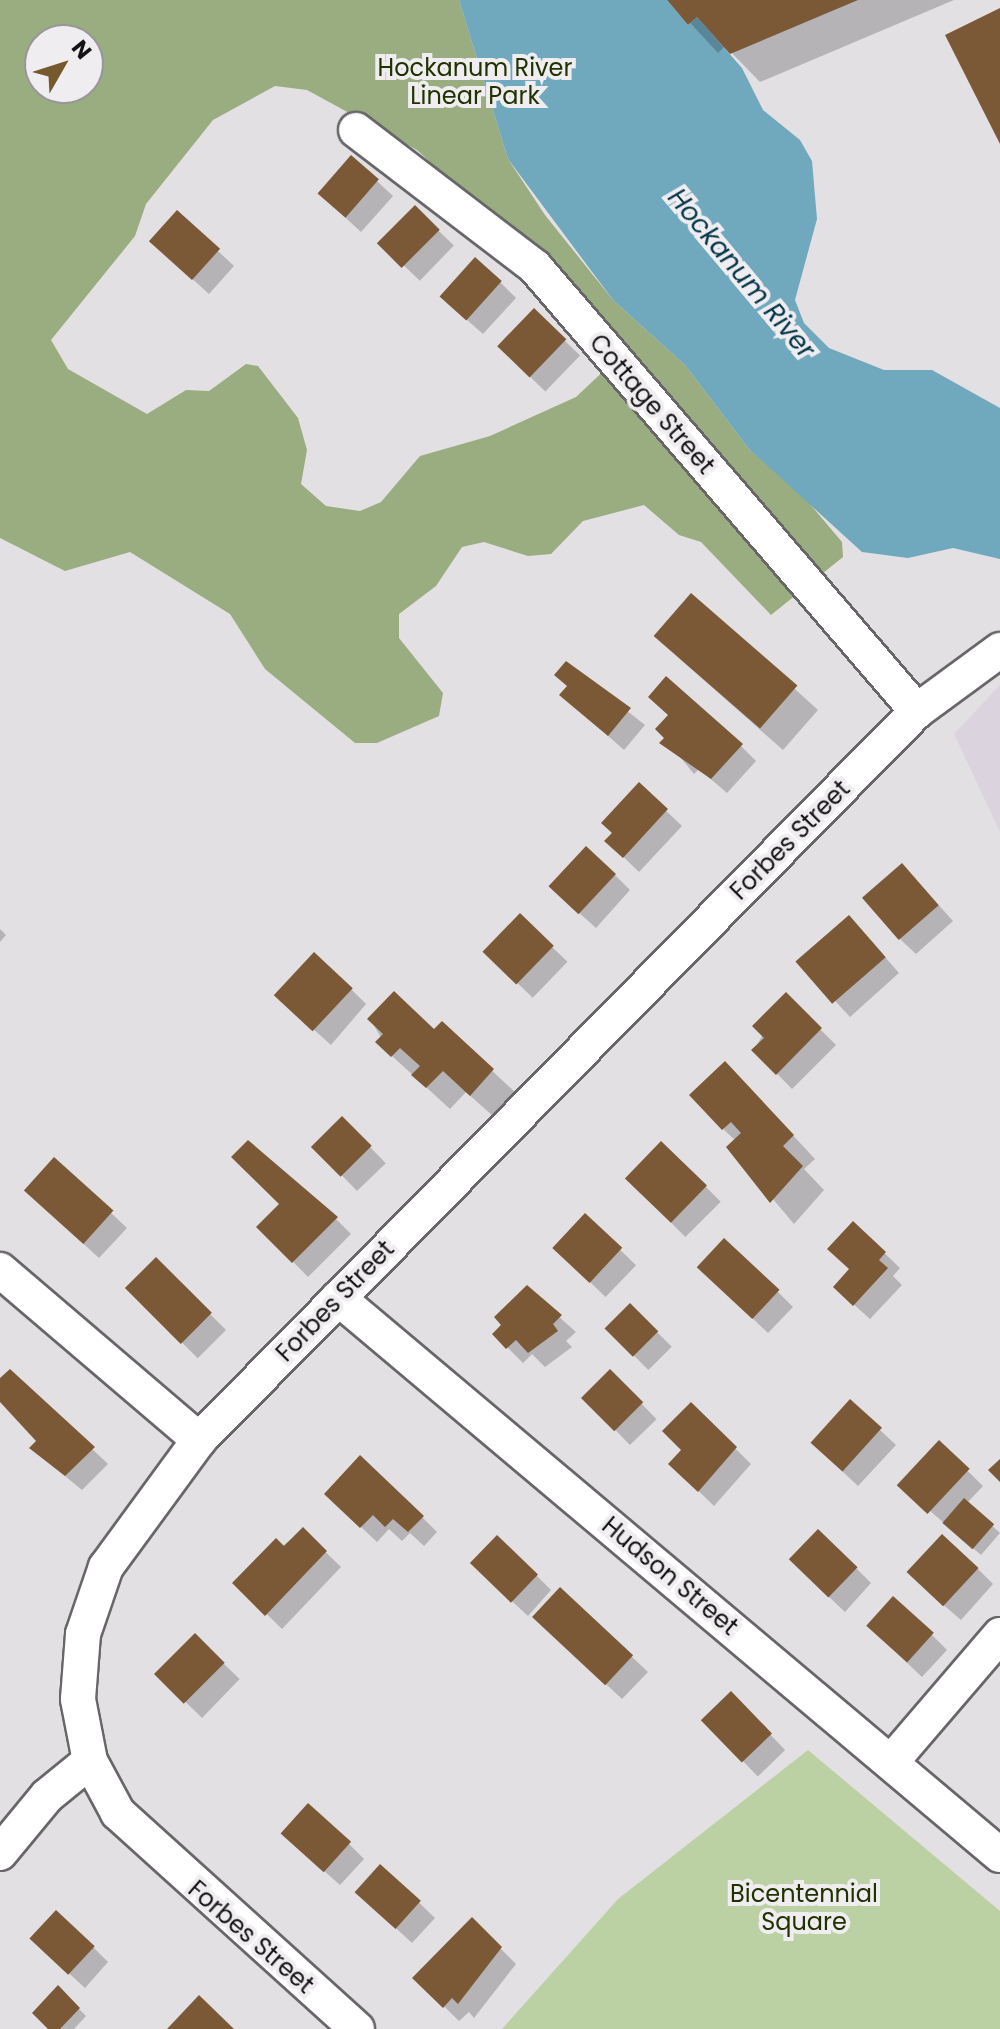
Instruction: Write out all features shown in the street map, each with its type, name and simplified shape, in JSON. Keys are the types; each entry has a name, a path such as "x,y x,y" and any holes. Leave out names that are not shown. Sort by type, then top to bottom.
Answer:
{"street":[{"name":"Cottage Street","path":"356,130 535,267 917,711"},
{"name":"Forbes Street","path":"357,2029 118,1813 90,1761 78,1699 83,1634 106,1567 199,1440 917,711 1000,650"},
{"path":"0,1270 199,1440"},
{"name":"Hudson Street","path":"338,1298 1000,1855"},
{"path":"892,1761 1000,1635"},
{"path":"0,1853 47,1796 90,1761"}],"shaded area":[{"path":"1000,685 1000,832 954,734"}],"green space":[{"name":"Hockanum River Linear Park","path":"0,0 459,0 508,159 545,215 613,300 685,365 749,449 804,497 842,542 843,557 771,615 701,542 679,535 644,505 583,521 551,554 528,556 484,542 462,547 436,586 399,614 399,638 443,693 439,716 377,743 355,743 265,669 230,614 130,552 65,571 0,538","holes":["275,86 307,90 417,150 524,248 610,365 576,397 490,436 420,456 381,502 360,511 326,506 301,484 307,450 298,418 258,366 246,364 209,391 186,390 147,414 68,369 51,340 135,236 146,204 213,120"]},
{"name":"Bicentennial Square","path":"808,1750 1000,1911 1000,2029 502,2029 618,1899"}],"water":[{"name":"Hockanum River","path":"459,0 667,0 688,25 697,17 742,68 763,110 800,140 812,161 817,219 795,300 804,323 829,348 884,370 932,370 1000,408 1000,559 953,548 908,558 862,552 749,449 685,365 613,300 508,159"}],"building":[{"path":"667,0 858,0 730,54 697,17 688,25"},
{"path":"1000,8 1000,144 945,35"},
{"path":"351,155 379,179 345,218 318,193"},
{"path":"415,205 440,230 402,268 377,243"},
{"path":"177,210 220,249 192,280 149,241"},
{"path":"475,257 502,281 466,320 440,296"},
{"path":"534,308 566,339 530,377 497,346"},
{"path":"691,593 797,686 760,729 654,636"},
{"path":"566,661 631,708 608,736 559,695 567,686 554,675"},
{"path":"666,676 743,744 711,779 659,743 664,738 655,729 668,715 648,697"},
{"path":"639,782 668,809 623,858 604,841 612,833 601,823"},
{"path":"586,846 616,874 578,914 548,886"},
{"path":"902,863 939,905 899,940 862,898"},
{"path":"520,913 554,946 516,984 482,952"},
{"path":"849,915 886,957 832,1004 795,962"},
{"path":"314,952 353,988 313,1031 274,995"},
{"path":"394,991 434,1029 442,1021 494,1069 470,1096 443,1071 426,1088 411,1075 420,1066 400,1048 391,1057 375,1042 383,1034 367,1019"},
{"path":"786,992 822,1028 776,1075 751,1050 764,1038 752,1026"},
{"path":"725,1061 794,1135 783,1146 803,1166 770,1203 726,1147 741,1133 731,1122 722,1130 689,1095"},
{"path":"342,1116 372,1146 341,1177 311,1147"},
{"path":"248,1140 338,1217 292,1263 256,1227 279,1204 231,1157"},
{"path":"661,1141 707,1185 671,1223 625,1178"},
{"path":"54,1157 113,1211 83,1244 24,1190"},
{"path":"585,1213 622,1248 590,1283 552,1248"},
{"path":"853,1221 886,1252 879,1260 888,1268 853,1306 833,1287 849,1269 827,1249"},
{"path":"724,1238 780,1290 752,1319 697,1267"},
{"path":"156,1257 212,1313 181,1344 125,1288"},
{"path":"527,1285 562,1315 553,1324 558,1331 528,1353 516,1340 506,1349 492,1334 501,1325 494,1317"},
{"path":"630,1303 658,1331 633,1357 605,1328"},
{"path":"10,1369 95,1447 65,1476 29,1448 36,1441 0,1402 0,1378"},
{"path":"610,1369 643,1402 614,1431 581,1398"},
{"path":"850,1399 882,1428 842,1472 811,1443"},
{"path":"691,1402 737,1447 698,1492 668,1464 681,1450 662,1431"},
{"path":"939,1440 970,1469 927,1514 897,1485"},
{"path":"360,1455 424,1516 408,1532 393,1519 385,1527 373,1515 360,1528 324,1494"},
{"path":"1000,1459 1000,1482 988,1470"},
{"path":"964,1498 994,1524 973,1549 942,1523"},
{"path":"303,1527 327,1551 265,1616 232,1583 276,1538 284,1546"},
{"path":"818,1529 858,1567 828,1597 789,1559"},
{"path":"942,1534 979,1568 943,1606 907,1572"},
{"path":"497,1535 538,1575 511,1603 470,1563"},
{"path":"560,1587 633,1655 605,1685 532,1617"},
{"path":"893,1596 934,1633 907,1663 866,1626"},
{"path":"195,1633 225,1663 184,1704 154,1674"},
{"path":"731,1691 772,1733 742,1763 701,1720"},
{"path":"308,1803 351,1842 324,1872 281,1833"},
{"path":"380,1864 421,1901 395,1929 355,1892"},
{"path":"56,1910 95,1946 68,1975 29,1939"},
{"path":"472,1917 502,1947 458,2004 452,1998 443,2008 412,1978"},
{"path":"58,1985 80,2008 60,2029 48,2029 32,2013"},
{"path":"199,1995 234,2029 167,2029"}]}
